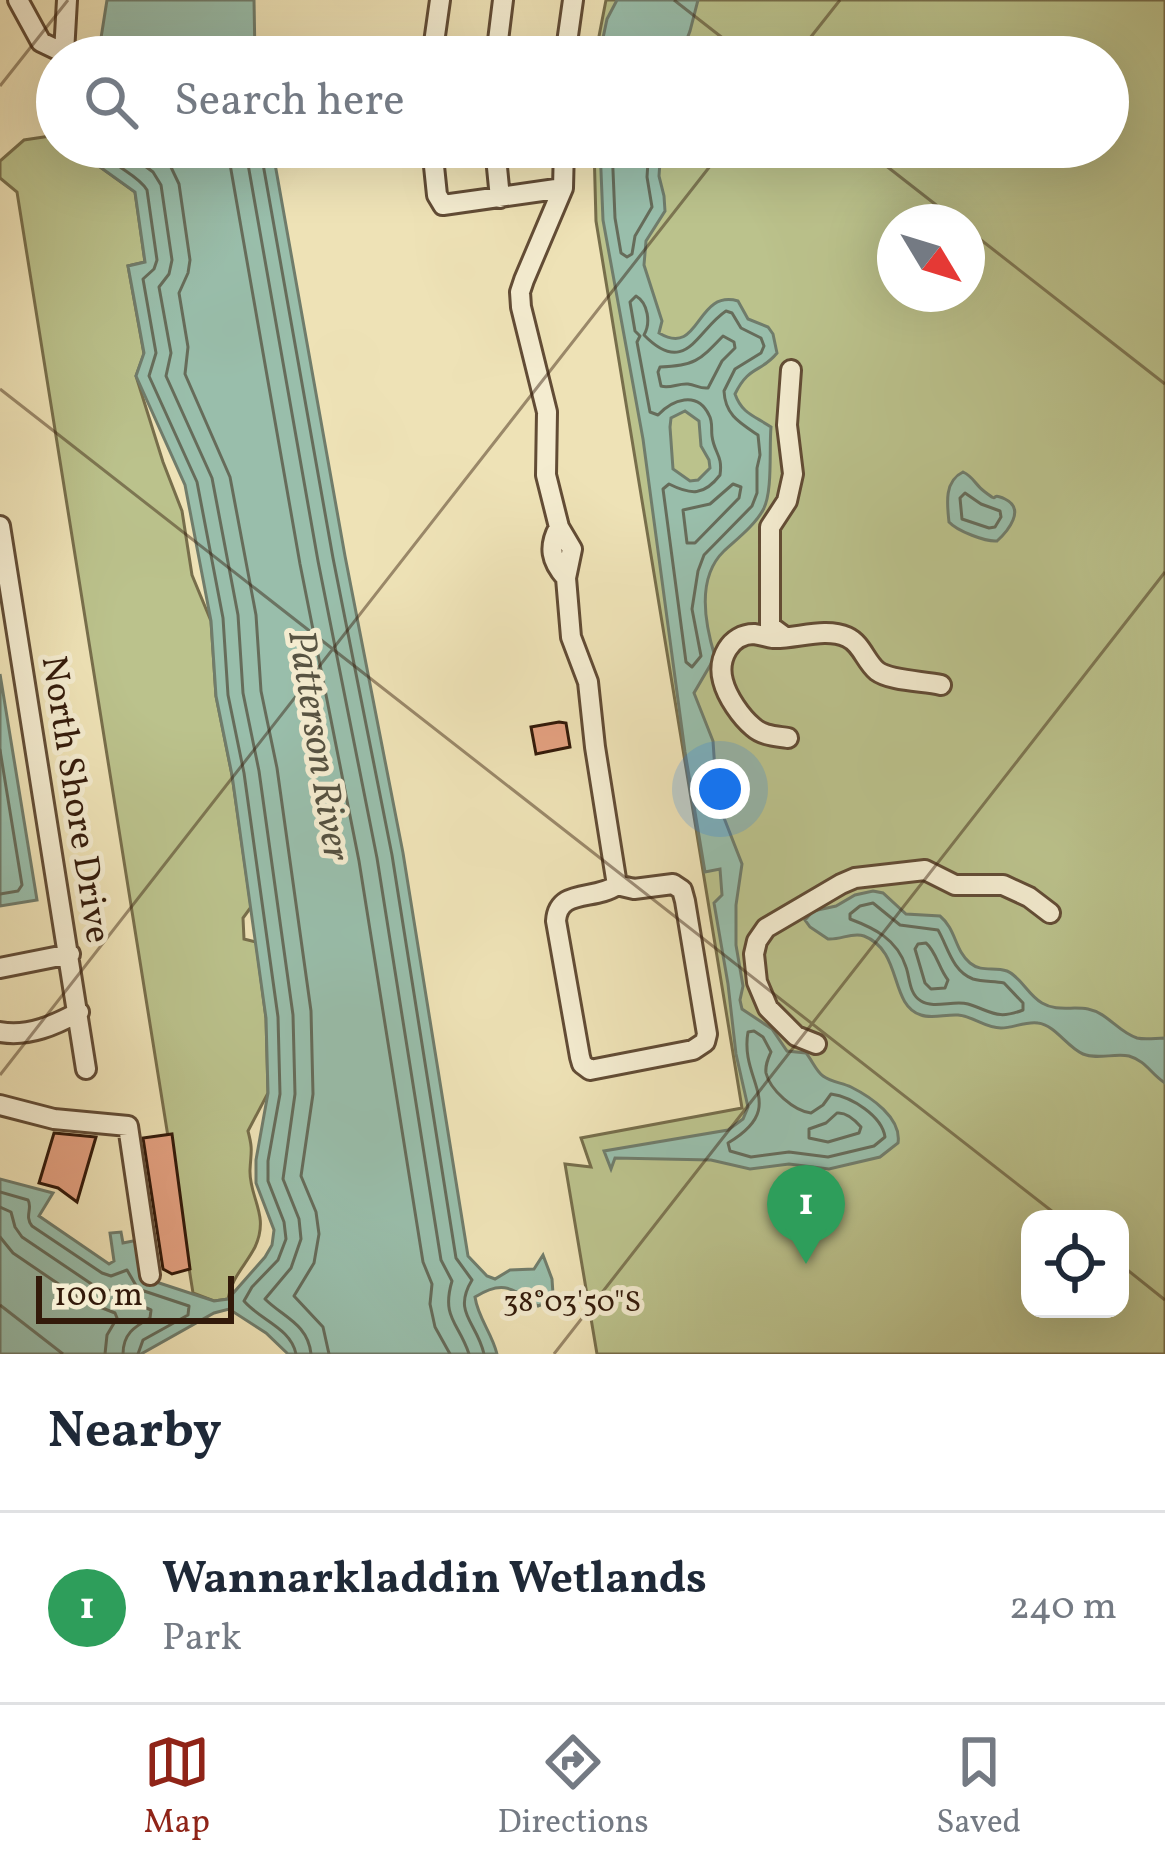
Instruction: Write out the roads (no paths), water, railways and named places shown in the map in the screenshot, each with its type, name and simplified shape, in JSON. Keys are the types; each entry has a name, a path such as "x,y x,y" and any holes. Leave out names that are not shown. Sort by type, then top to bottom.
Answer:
{"street":[{"path":"17,0 37,36"},
{"path":"65,36 67,0"},
{"path":"435,36 440,0"},
{"path":"499,36 503,0"},
{"path":"568,36 573,0"},
{"path":"434,168 443,206 563,188"},
{"path":"498,168 500,198"},
{"path":"563,168 563,188 520,292 521,307 547,412 546,475 559,526 551,553 566,578 572,639 589,687 616,885"},
{"path":"784,637 770,626 770,527 787,501 794,474 787,425 791,370"},
{"name":"North Shore Drive","path":"0,526 86,1069"},
{"path":"788,738 755,730 723,682 721,662 729,646 740,638 837,634 859,645 874,669 888,677 941,685"},
{"path":"816,1044 796,1036 768,1008 757,982 754,954 766,928 841,884 855,878 925,870 956,885 1003,885 1050,913"},
{"path":"673,884 682,890 706,1037 696,1049 594,1070 580,1060 556,914 564,901 602,894 616,885 634,889 673,884"},
{"path":"0,968 70,954"},
{"path":"3,1035 50,1027 80,1012"},
{"path":"0,1105 54,1119 128,1126 150,1275"}],"water":[{"path":"107,0 254,0 255,36 101,36"},
{"path":"617,0 698,0 688,36 603,36"},
{"name":"Patterson River","path":"101,168 276,168 403,853 468,1256 495,1279 510,1270 534,1269 543,1255 556,1296 551,1304 538,1306 501,1287 475,1297 497,1354 288,1354 229,1309 141,1354 0,1354 0,1179 53,1193 39,1216 109,1264 114,1261 110,1233 121,1232 123,1243 138,1240 144,1278 214,1301 228,1299 265,1257 274,1230 256,1183 268,1093 266,1018 232,775 216,696 211,621 185,485 136,376 144,353 128,266 145,262 135,192"},
{"path":"601,168 660,168 665,211 646,241 644,265 662,321 659,333 683,337 713,304 724,300 738,301 748,319 773,334 777,353 745,378 735,394 745,410 771,427 766,502 709,574 706,616 715,657 694,693 713,741 717,800 742,864 736,945 742,1009 772,1029 787,1051 806,1053 823,1076 859,1091 884,1109 895,1125 898,1143 880,1157 829,1169 789,1164 750,1169 711,1160 615,1158 611,1169 604,1151 728,1130 743,1119 748,1107 714,903 722,895 720,869 705,872 643,439 603,220","holes":["685,411 699,421 701,446 710,468 690,481 673,469 671,418"]},
{"path":"963,472 990,496 1005,499 1014,508 1010,526 997,541 972,535 949,522 950,487"},
{"path":"0,674 37,900 0,906"},
{"path":"873,891 883,893 906,914 940,916 970,963 1007,971 1042,1003 1095,1011 1137,1038 1165,1038 1165,1083 1129,1056 1083,1054 1044,1025 995,1027 963,1016 925,1016 911,1009 876,943 860,935 828,939 805,920 813,911"}],"place":[{"name":"Wannarkladdin Wetlands","path":"806,1264"}]}
